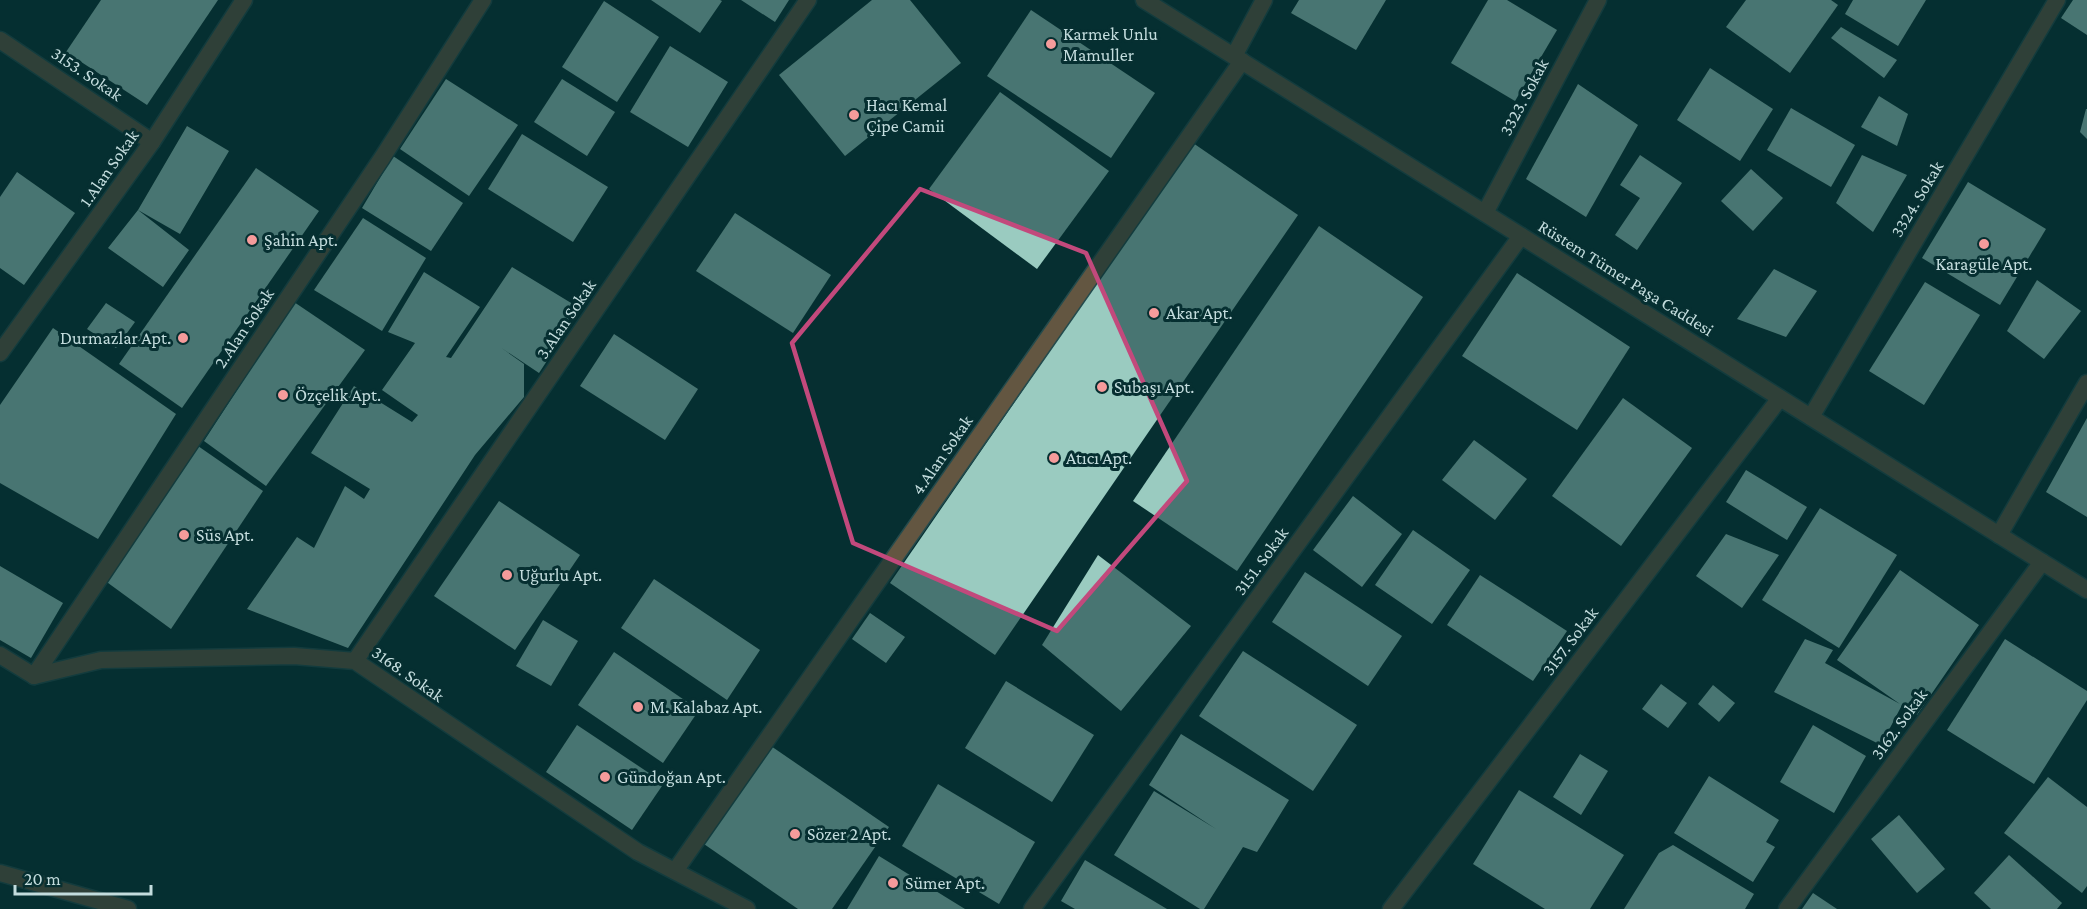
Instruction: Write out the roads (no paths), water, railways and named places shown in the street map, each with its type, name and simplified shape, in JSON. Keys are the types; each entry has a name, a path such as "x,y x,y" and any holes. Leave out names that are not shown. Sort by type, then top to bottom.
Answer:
{"street":[{"name":"1.Alan Sokak","path":"0,353 152,142 244,0"},
{"name":"2.Alan Sokak","path":"34,676 382,158 483,0"},
{"name":"3.Alan Sokak","path":"355,661 808,0"},
{"name":"Rüstem Tümer Paşa Caddesi","path":"1144,0 2087,590"},
{"name":"4.Alan Sokak","path":"675,871 1238,59 1263,0"},
{"name":"3323. Sokak","path":"1485,213 1598,0"},
{"name":"3324. Sokak","path":"1811,417 2056,0"},
{"name":"3153. Sokak","path":"0,40 152,142"},
{"name":"3151. Sokak","path":"1032,909 1521,236"},
{"path":"1999,535 2087,383"},
{"name":"3157. Sokak","path":"1391,909 1780,398"},
{"name":"3162. Sokak","path":"1787,909 2042,562"},
{"path":"0,656 34,676"},
{"name":"3168. Sokak","path":"34,676 101,660 294,656 355,661 638,852 747,909"},
{"path":"0,873 128,909"}],"place":[{"name":"Karmek Unlu Mamuller","path":"1051,44"},
{"name":"Hacı Kemal Çipe Camii","path":"854,115"},
{"name":"Şahin Apt.","path":"252,240"},
{"name":"Karagüle Apt.","path":"1984,244"},
{"name":"Akar Apt.","path":"1154,313"},
{"name":"Durmazlar Apt.","path":"183,338"},
{"name":"Subaşı Apt.","path":"1102,387"},
{"name":"Özçelik Apt.","path":"283,395"},
{"name":"Atıcı Apt.","path":"1054,458"},
{"name":"Süs Apt.","path":"184,535"},
{"name":"Uğurlu Apt.","path":"507,575"},
{"name":"M. Kalabaz Apt.","path":"638,707"},
{"name":"Gündoğan Apt.","path":"605,777"},
{"name":"Sözer 2 Apt.","path":"795,834"},
{"name":"Sümer Apt.","path":"893,883"}]}
